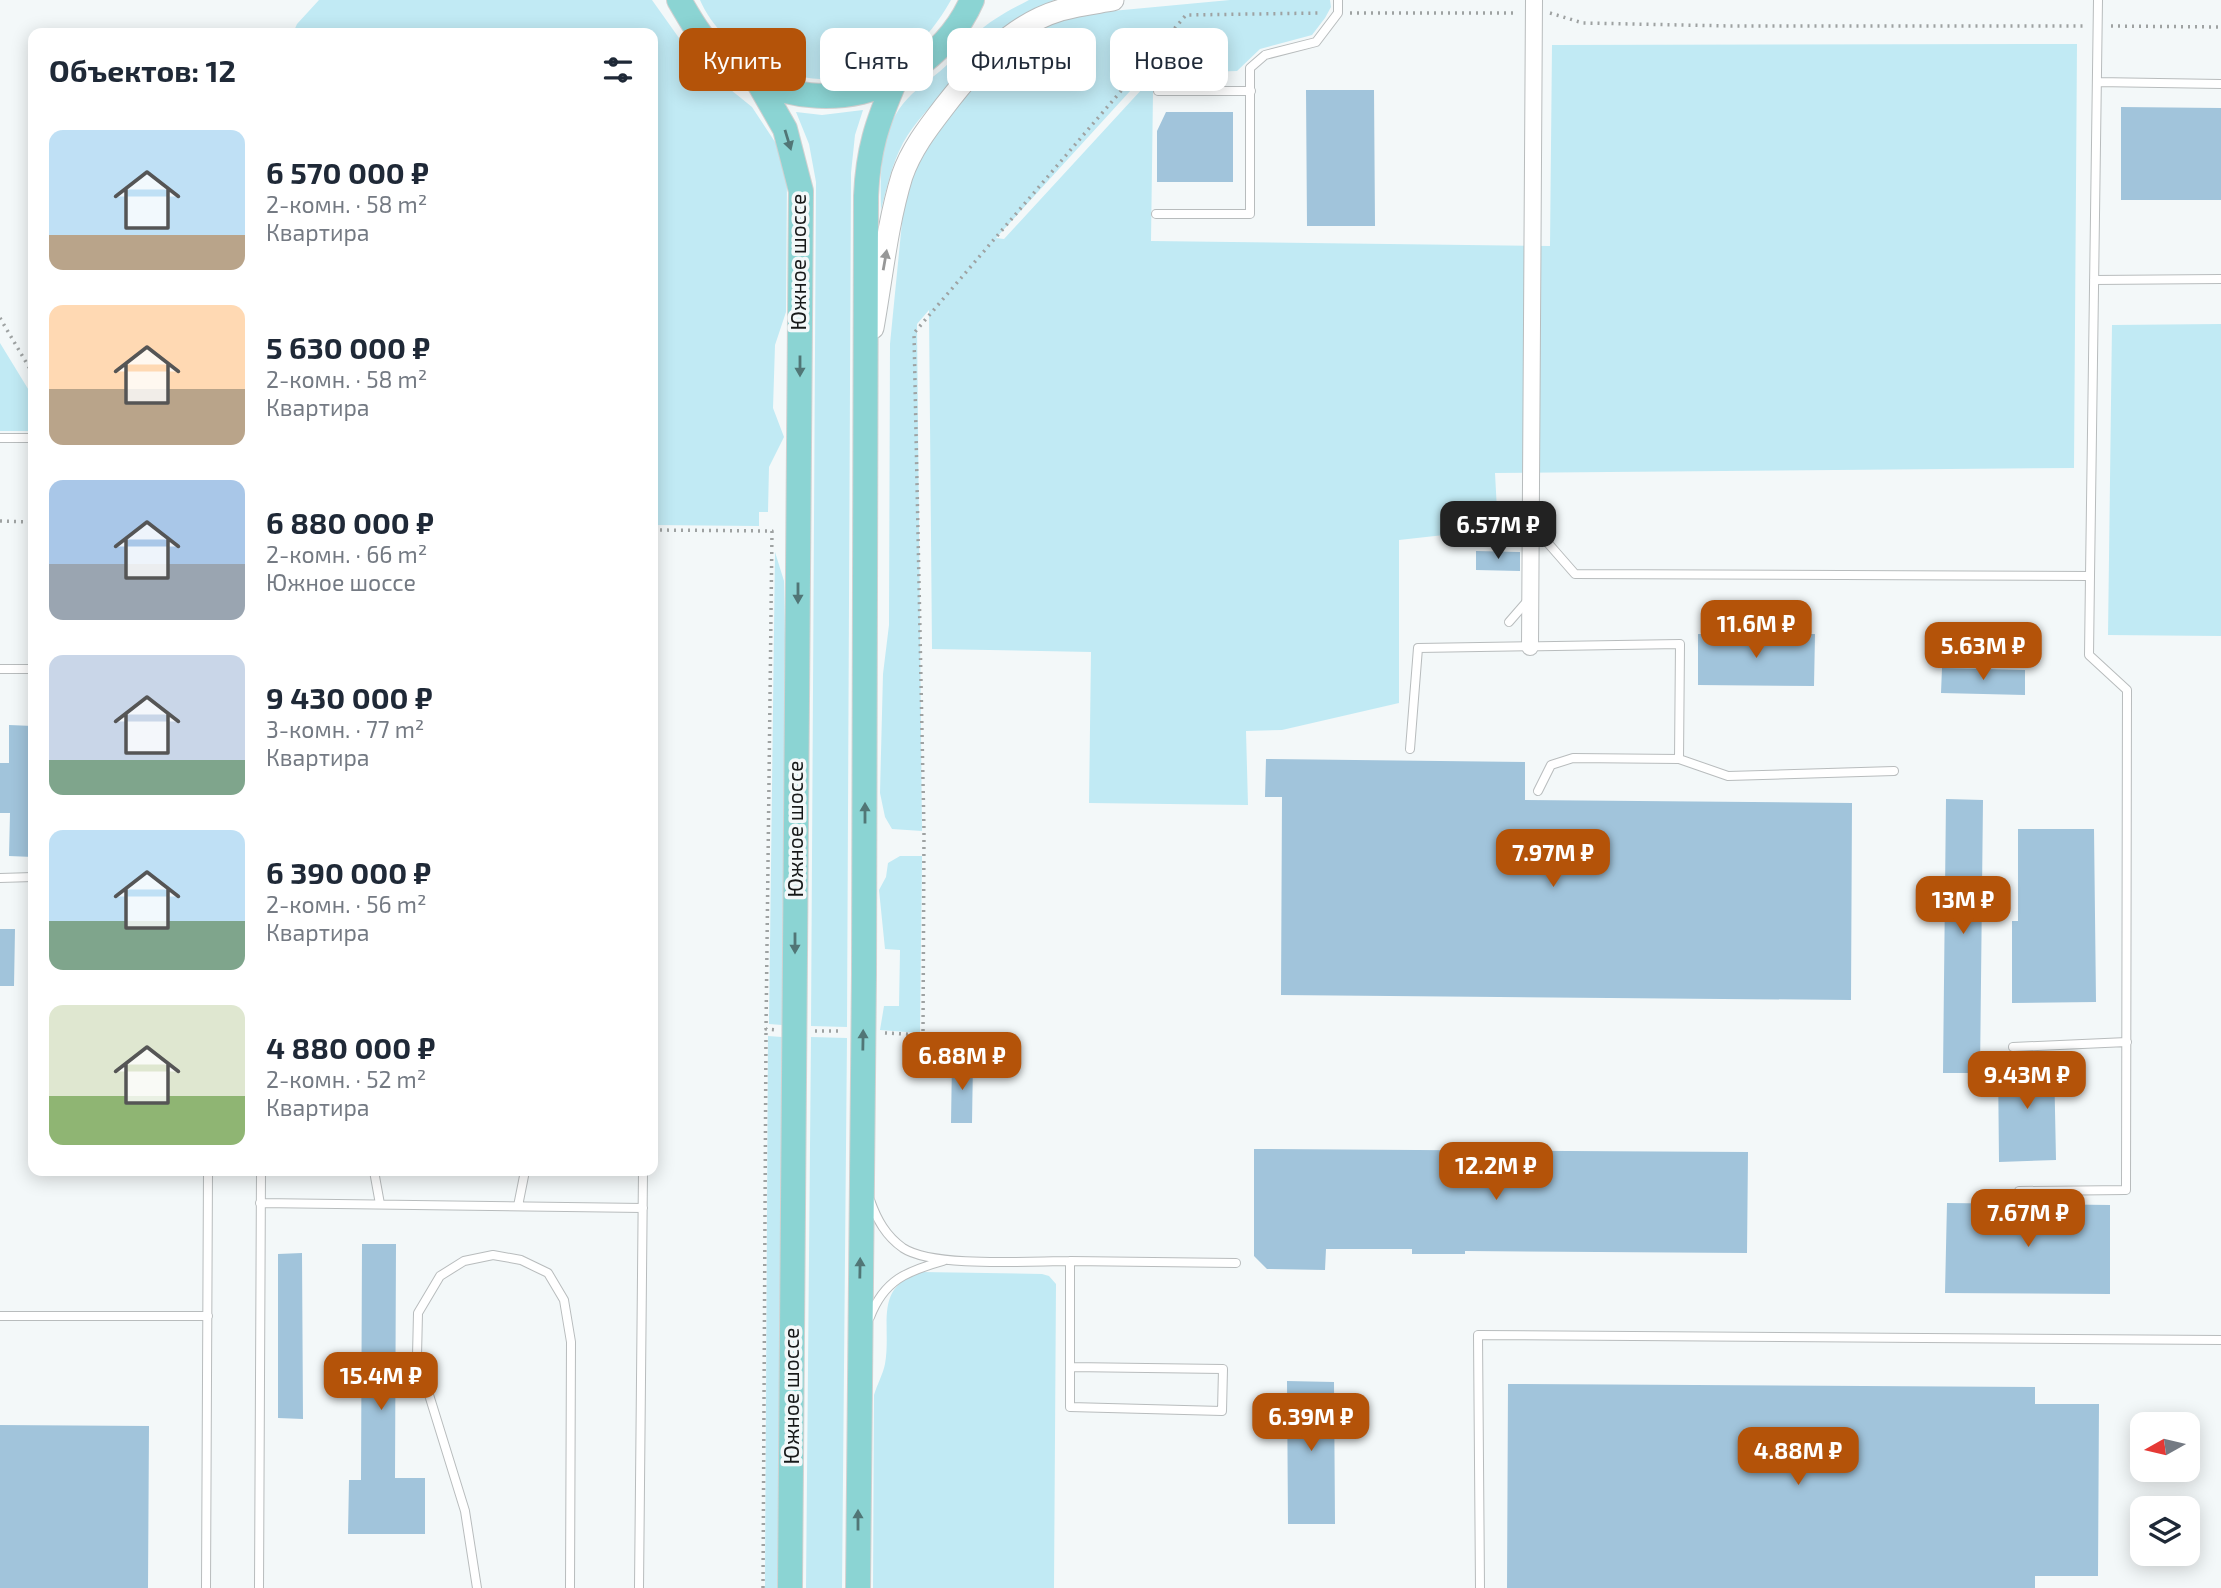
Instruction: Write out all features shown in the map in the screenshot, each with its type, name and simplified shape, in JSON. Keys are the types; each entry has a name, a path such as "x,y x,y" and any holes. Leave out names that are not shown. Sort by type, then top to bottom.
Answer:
{"main road":[{"path":"679,0 696,28"},
{"path":"933,53 953,34 972,0"},
{"path":"866,424 873,331 891,227 903,174 919,139 995,47 1028,24 1060,10 1114,0"},
{"name":"Южное шоссе","path":"763,91 785,129 801,191 790,1588"},
{"path":"786,91 823,97 868,91"},
{"path":"858,1588 867,164 875,130 891,91"}],"street":[{"path":"1530,647 1534,6"}],"lane":[{"path":"1156,214 1250,214 1250,68 1265,55 1316,42 1338,13 1338,0"},
{"path":"2020,1191 2126,1189 2127,690 2090,655 2098,0"},
{"path":"2096,82 2221,84"},
{"path":"1228,91 1251,91"},
{"path":"2094,279 2221,279"},
{"path":"0,438 28,439"},
{"path":"1531,523 1574,574 2090,576"},
{"path":"1509,622 1531,597"},
{"path":"1410,749 1418,648 1680,644 1679,759"},
{"path":"0,669 28,669"},
{"path":"1538,792 1551,765 1573,758 1679,759 1728,776 1894,771"},
{"path":"0,878 28,877"},
{"path":"2013,1047 2127,1042"},
{"path":"861,1169 870,1202 884,1232 906,1250 943,1261"},
{"path":"206,1588 208,1176"},
{"path":"258,1588 261,1176"},
{"path":"375,1176 380,1204"},
{"path":"518,1206 524,1176"},
{"path":"639,1588 643,1176"},
{"path":"260,1203 643,1208"},
{"path":"477,1588 465,1511 417,1356 418,1313 440,1276 464,1261 494,1255 522,1260 548,1273 564,1300 571,1342 570,1588"},
{"path":"859,1361 876,1299 892,1282 912,1269 943,1261 1236,1263"},
{"path":"1070,1261 1070,1367 1070,1407 1222,1410 1223,1369 1070,1367"},
{"path":"0,1316 208,1316"},
{"path":"1480,1588 1478,1335 2221,1340"}],"path":[{"path":"766,1029 923,1035 924,831 914,332 1186,15 1534,6 1583,23 2221,27"},
{"path":"0,318 28,366"},
{"path":"0,521 28,522"},
{"path":"658,530 772,531 763,1588"}],"shaded area":[{"path":"319,0 652,0 679,38 679,91 732,91 752,107 781,151 787,175 786,312 775,345 773,408 784,437 769,467 768,512 759,512 759,526 658,525 658,28 295,28"},
{"path":"700,0 951,0 932,28 820,28 820,79 806,77 806,28 718,28"},
{"path":"1029,0 1054,0 1010,28 984,28"},
{"path":"1230,0 1330,0 1331,7 1312,35 1260,49 1237,71 1228,71 1228,28 1110,28 1110,91 1130,91 996,238 1004,239 1140,91 1154,91 1151,241 1550,246 1552,45 2077,44 2074,468 1495,473 1498,529 1399,540 1399,703 1282,730 1246,731 1248,805 1089,803 1091,652 932,649 929,310 917,324 922,831 892,829 885,817 880,793 883,674 889,625 890,344 905,192 914,163 943,122 971,91 1096,91 1096,28 1042,28 1080,14"},
{"path":"947,65 947,90 919,120 899,151 881,210 882,163 888,133 901,106 912,94 916,91 933,91 933,76"},
{"path":"863,110 855,135 851,173 847,1027 811,1026 816,182 809,144 796,112 822,115"},
{"path":"2221,324 2221,636 2108,635 2112,325"},
{"path":"0,343 28,389 28,431 0,431"},
{"path":"775,552 784,581 785,637 782,1025 769,1024"},
{"path":"900,856 922,856 920,1033 880,1030 884,1006 899,1006 900,950 885,949 879,890 886,877 888,863"},
{"path":"768,1036 782,1037 778,1588 765,1588"},
{"path":"811,1037 847,1038 842,1588 806,1588"},
{"path":"922,1272 1042,1274 1049,1276 1056,1284 1054,1588 873,1588 874,1395 885,1364 887,1309 896,1287"}],"building":[{"path":"1306,90 1374,90 1375,226 1307,226"},
{"path":"2121,107 2221,108 2221,200 2121,200"},
{"path":"1166,112 1233,112 1233,182 1157,182 1157,131"},
{"path":"1476,551 1520,552 1520,571 1476,570"},
{"path":"1698,634 1815,634 1814,686 1698,685"},
{"path":"1942,668 2025,670 2025,695 1941,693"},
{"path":"9,725 28,726 28,857 9,856 10,813 0,813 0,763 9,763"},
{"path":"1266,759 1525,762 1525,800 1852,803 1851,1000 1281,995 1282,797 1265,797"},
{"path":"1946,799 1983,800 1980,1073 1943,1073"},
{"path":"2018,829 2094,829 2096,1002 2012,1003 2012,921 2018,921"},
{"path":"0,929 15,929 14,986 0,986"},
{"path":"952,1060 973,1061 972,1123 951,1123"},
{"path":"2054,1061 2056,1160 1999,1162 1998,1062"},
{"path":"1254,1149 1748,1152 1747,1253 1465,1251 1465,1254 1412,1254 1412,1249 1326,1249 1325,1270 1267,1269 1254,1256"},
{"path":"1947,1203 2110,1205 2110,1294 1945,1293"},
{"path":"362,1244 396,1244 395,1478 425,1478 425,1534 348,1534 349,1480 361,1480"},
{"path":"302,1253 303,1419 278,1418 278,1254"},
{"path":"1287,1381 1334,1382 1335,1524 1288,1524"},
{"path":"1508,1384 2035,1387 2035,1404 2099,1404 2098,1576 2035,1576 2035,1588 1507,1588"},
{"path":"0,1425 149,1426 148,1588 0,1588"}]}
